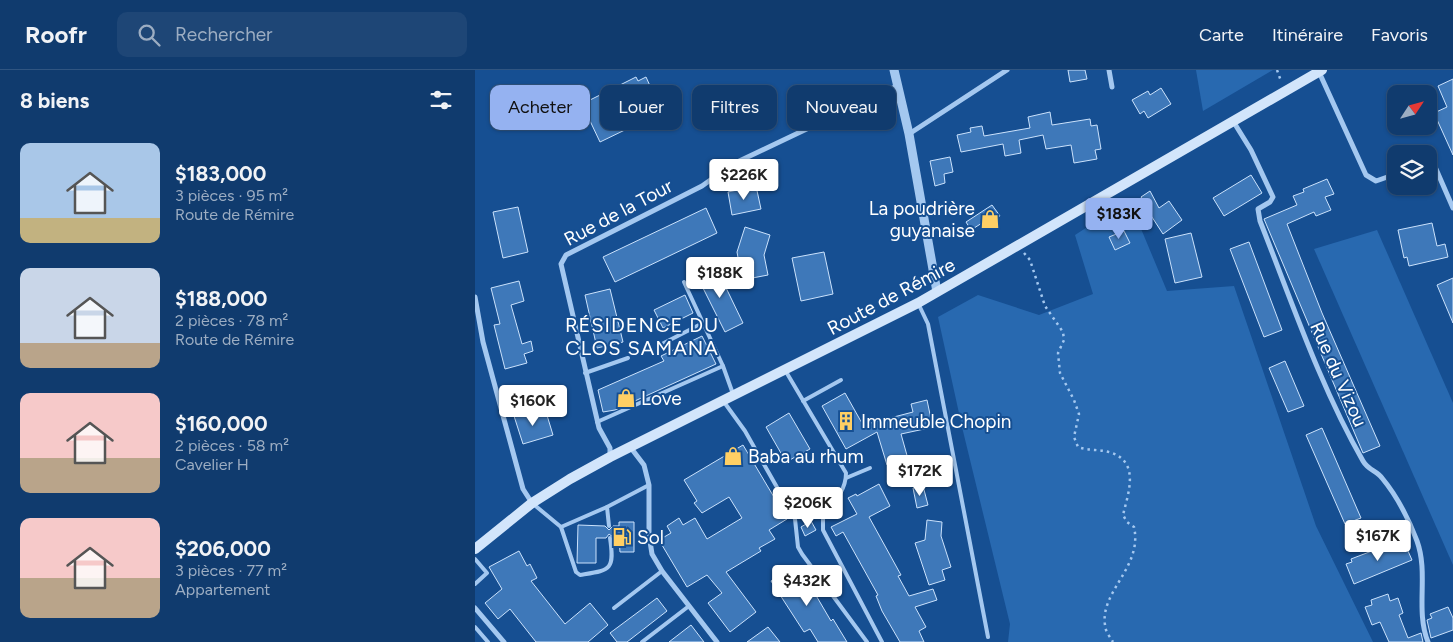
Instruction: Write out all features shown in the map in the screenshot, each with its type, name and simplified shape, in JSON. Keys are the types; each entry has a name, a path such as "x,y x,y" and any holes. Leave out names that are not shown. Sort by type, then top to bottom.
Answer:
{"main road":[{"name":"Route de Rémire","path":"475,549 532,503 570,479 610,457 919,303 1321,71"}],"street":[{"path":"894,70 909,134 937,292"},
{"path":"909,134 1007,70"},
{"path":"1109,70 1113,87"},
{"path":"1321,71 1365,176 1376,181 1387,177"},
{"name":"Rue de la Tour","path":"610,457 610,448 597,422 561,264 566,255 702,186 733,164 897,86"},
{"name":"Rue du Vizou","path":"1233,121 1251,150 1273,197 1271,202 1258,210 1260,221 1306,339 1364,463 1371,471 1381,477 1398,500 1417,542 1423,580 1421,614 1428,642"},
{"path":"1437,169 1453,208"},
{"path":"475,297 483,342 523,489 532,503"},
{"path":"475,342 483,342"},
{"path":"631,448 644,465 649,485 649,535 652,554 662,571 717,642"},
{"path":"475,608 505,642"}],"lane":[{"path":"684,282 723,366 734,396"},
{"path":"919,303 928,324 988,637"},
{"path":"660,345 703,323"},
{"path":"585,373 627,358"},
{"path":"597,422 723,366"},
{"path":"785,370 846,473 845,484 838,498 823,515 823,530 883,642"},
{"path":"803,400 841,380"},
{"path":"724,401 745,431 795,519 798,547 867,642"},
{"path":"846,478 870,468"},
{"path":"561,527 607,507 649,485"},
{"path":"532,503 561,527 576,572 580,575 605,571 611,564 613,557 610,538"},
{"path":"607,507 609,526"},
{"path":"475,559 487,573 475,584"},
{"path":"614,608 662,571"},
{"path":"642,642 689,606"},
{"path":"475,627 488,642"}],"path":[{"path":"1030,260 1045,306 1063,332 1064,340 1059,353 1059,372 1074,400 1079,414 1074,437 1078,447 1089,451 1112,453 1124,460 1130,471 1130,486 1123,515 1127,522 1134,527 1133,554 1127,570 1111,596 1105,615 1105,626 1113,642"}],"shaded area":[{"path":"1196,70 1273,70 1203,111"},
{"path":"1129,200 1167,291 1234,286 1316,526 1373,642 1008,642 1010,624 962,427 938,317 978,295 1039,315 1093,294 1075,235"},
{"path":"1377,230 1453,403 1453,565 1314,249"}],"building":[{"path":"1068,70 1085,70 1087,79 1070,82"},
{"path":"636,77 638,81 646,77 650,85 620,85"},
{"path":"1453,79 1453,155 1437,120 1437,112 1447,107 1438,86"},
{"path":"1161,88 1171,104 1148,118 1144,111 1140,114 1132,100 1148,91 1150,95"},
{"path":"600,95 600,130 625,130 600,142 590,121 590,100"},
{"path":"1050,112 1052,125 1090,119 1091,126 1097,125 1101,149 1095,150 1097,159 1074,163 1071,145 1046,149 1043,135 1019,140 1021,153 1005,156 1003,144 961,152 957,135 971,132 970,128 982,126 984,136 1030,128 1028,117"},
{"path":"950,157 953,172 944,174 945,183 935,186 930,161"},
{"path":"1251,175 1262,193 1224,216 1213,198"},
{"path":"1327,179 1334,194 1325,197 1331,210 1316,216 1314,212 1287,224 1322,313 1380,446 1363,453 1264,219 1297,205 1293,196 1304,192 1303,189"},
{"path":"756,186 761,209 732,215 728,192"},
{"path":"1150,191 1159,208 1169,201 1182,220 1163,234 1141,197"},
{"path":"992,205 1000,216 984,227 982,223 971,230 966,222"},
{"path":"518,207 528,252 503,258 493,212"},
{"path":"706,208 717,233 615,282 603,257"},
{"path":"1432,223 1437,246 1445,244 1448,257 1409,266 1407,257 1404,258 1398,230"},
{"path":"745,227 770,235 764,255 768,275 742,280 737,252"},
{"path":"1124,231 1130,243 1115,250 1109,237"},
{"path":"1191,233 1202,277 1175,283 1165,239"},
{"path":"1249,242 1282,330 1264,337 1230,249"},
{"path":"824,252 833,294 801,301 792,258"},
{"path":"716,267 743,323 725,332 697,276"},
{"path":"1453,278 1453,323 1437,285"},
{"path":"519,281 524,301 511,305 522,344 531,341 533,351 524,354 527,363 505,369 494,325 500,324 491,288"},
{"path":"610,289 623,342 597,348 585,295"},
{"path":"685,295 693,313 663,328 654,310"},
{"path":"702,336 716,364 615,410 603,412 598,390 664,361 661,356"},
{"path":"1285,361 1304,406 1288,412 1269,368"},
{"path":"845,393 863,425 913,412 911,404 927,400 932,424 928,424 929,428 901,434 908,459 887,465 877,432 846,449 822,406"},
{"path":"527,412 529,417 546,412 553,435 523,444 514,416"},
{"path":"789,413 810,449 786,462 766,427"},
{"path":"1322,428 1361,518 1345,524 1306,435"},
{"path":"743,445 787,519 769,530 775,539 759,548 761,551 726,572 756,612 730,632 708,603 722,593 707,575 687,587 659,540 671,533 667,526 679,518 683,525 695,518 707,539 742,518 729,497 702,513 694,503 697,501 684,480"},
{"path":"879,484 890,506 869,517 901,575 898,576 909,596 933,589 937,600 915,607 926,627 919,631 924,642 900,642 882,611 876,596 878,595 843,532 836,536 831,527 857,514 848,498 856,494 857,496"},
{"path":"923,486 928,505 917,508 913,488"},
{"path":"927,520 942,522 941,536 951,567 942,570 945,580 929,585 915,543 925,540"},
{"path":"811,521 816,530 805,536 801,527"},
{"path":"619,522 634,522 634,552 620,552 619,538 614,538 609,534 606,538 596,538 596,563 577,563 578,525 605,526 609,530 613,526 619,526"},
{"path":"1398,541 1399,544 1404,542 1412,560 1354,584 1346,564 1352,562 1351,559"},
{"path":"519,551 527,566 530,564 537,578 531,581 565,624 590,603 608,625 588,642 536,642 510,609 498,619 485,603 502,589 489,567"},
{"path":"795,566 811,594 814,592 831,621 833,619 847,642 818,642 810,629 804,632 771,581"},
{"path":"1388,594 1390,601 1398,598 1403,613 1399,615 1408,638 1421,633 1423,642 1389,642 1380,622 1372,625 1365,607 1372,605 1371,600"},
{"path":"657,598 667,611 627,642 617,642 610,633"},
{"path":"1448,607 1453,618 1453,630 1431,638 1427,620 1432,618 1430,614"},
{"path":"691,625 704,642 669,642"},
{"path":"768,627 780,642 747,642"}],"place":[{"name":"La poudrière guyanaise","path":"990,219"},
{"name":"Love","path":"626,398"},
{"name":"Immeuble Chopin","path":"846,421"},
{"name":"Baba au rhum","path":"733,456"},
{"name":"Sol","path":"622,537"}],"district":[{"name":"RÉSIDENCE DU CLOS SAMANA","path":"642,336"}]}
